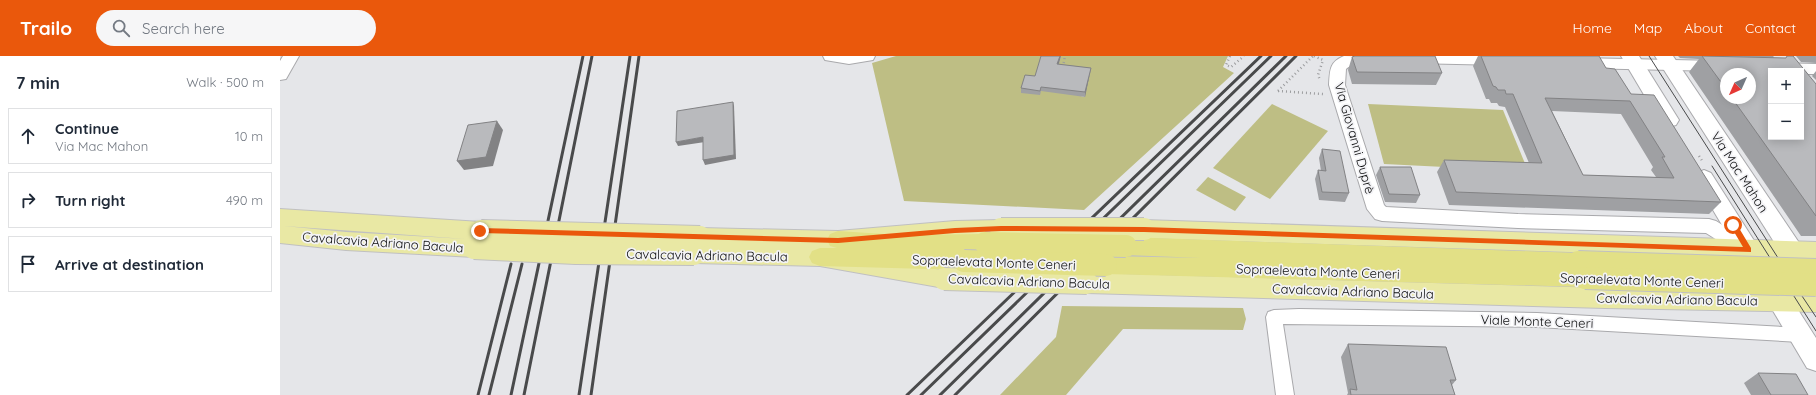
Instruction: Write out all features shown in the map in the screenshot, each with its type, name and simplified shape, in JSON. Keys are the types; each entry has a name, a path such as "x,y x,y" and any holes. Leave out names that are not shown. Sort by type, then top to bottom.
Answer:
{"highway":[{"name":"Cavalcavia Adriano Bacula","path":"838,240 899,244 993,236 1126,246 1238,251"},
{"name":"Sopraelevata Monte Ceneri","path":"1238,251 1581,270 1816,286"},
{"name":"Sopraelevata Monte Ceneri","path":"820,257 1106,265 1581,270 1816,270"}],"main road":[{"path":"1632,60 1678,135"},
{"name":"Via Mac Mahon","path":"1667,61 1816,286"},
{"path":"1694,161 1816,360"},
{"name":"Cavalcavia Adriano Bacula","path":"280,217 576,253 838,240"},
{"name":"Cavalcavia Adriano Bacula","path":"993,236 1144,229 1748,250"},
{"name":"Cavalcavia Adriano Bacula","path":"280,234 346,241 477,240"},
{"name":"Cavalcavia Adriano Bacula","path":"697,246 820,257 944,279 1605,298 1780,301"},
{"path":"1748,250 1816,251"},
{"path":"1780,301 1816,302"}],"street":[{"path":"280,75 291,56"},
{"path":"831,56 848,59 867,56"},
{"name":"Via Giovanni Duprè","path":"1517,61 1369,56 1353,57 1338,66 1337,85 1376,209 1382,214 1396,216 1710,226 1748,250"},
{"path":"1564,62 1632,60 1667,61 1737,67"},
{"path":"1761,68 1768,70"},
{"path":"1804,74 1816,69"},
{"name":"Viale Monte Ceneri","path":"1286,395 1274,317 1314,316 1537,320 1800,335"}],"path":[{"path":"1063,67 1065,56"},
{"path":"1230,56 1226,65 1231,67 1244,56"},
{"path":"1313,56 1278,91 1323,94"}],"green space":[{"path":"896,56 1042,56 1043,84 1084,97 1090,73 1057,69 1061,56 1228,56 1223,67 1234,73 1084,210 904,201 872,63"},
{"path":"1272,104 1328,131 1270,199 1213,168"},
{"path":"1368,104 1503,110 1528,171 1384,164"},
{"path":"1208,177 1246,197 1235,211 1196,190"},
{"path":"1062,306 1243,308 1246,319 1243,330 1123,329 1066,395 1000,395 1056,337"}],"building":[{"path":"1041,56 1060,56 1057,64 1091,68 1085,92 1041,87 1040,91 1021,88 1025,75 1035,76"},
{"path":"1435,56 1442,73 1357,72 1352,57"},
{"path":"1481,56 1599,56 1606,68 1615,69 1631,94 1654,95 1721,202 1456,192 1444,160 1542,163 1513,94 1506,94 1505,90 1498,90 1493,86","holes":["1545,98 1630,101 1665,157 1662,157 1674,178 1583,175"]},
{"path":"1702,56 1786,58 1787,56 1793,56 1803,68 1768,68 1768,140 1804,140 1804,69 1816,84 1816,216 1736,104 1756,104 1756,68 1720,68 1720,81"},
{"path":"733,102 734,155 703,160 703,137 676,142 677,111"},
{"path":"497,121 486,157 457,161 468,125"},
{"path":"1322,149 1340,151 1349,193 1322,192 1318,170 1326,171"},
{"path":"1380,167 1411,167 1420,195 1389,194"},
{"path":"1348,344 1446,347 1456,380 1450,380 1455,395 1351,395 1350,389 1357,390"},
{"path":"1758,373 1796,374 1808,395 1771,395"}],"tram line":[{"path":"1649,56 1780,261"},
{"path":"1712,166 1772,261"},
{"path":"1792,293 1816,331"},
{"path":"1800,293 1816,317"}],"railway":[{"path":"511,395 583,56"},
{"path":"524,395 592,56"},
{"path":"579,395 630,56"},
{"path":"591,395 639,56"},
{"path":"907,395 1261,56"},
{"path":"921,395 1271,56"},
{"path":"940,395 1286,56"},
{"path":"955,395 1296,56"},
{"path":"478,395 511,264"},
{"path":"489,395 522,264"}],"route":[{"path":"480,231 588,235 838,240 955,230 1001,228 1144,229 1748,250 1733,225"}]}
